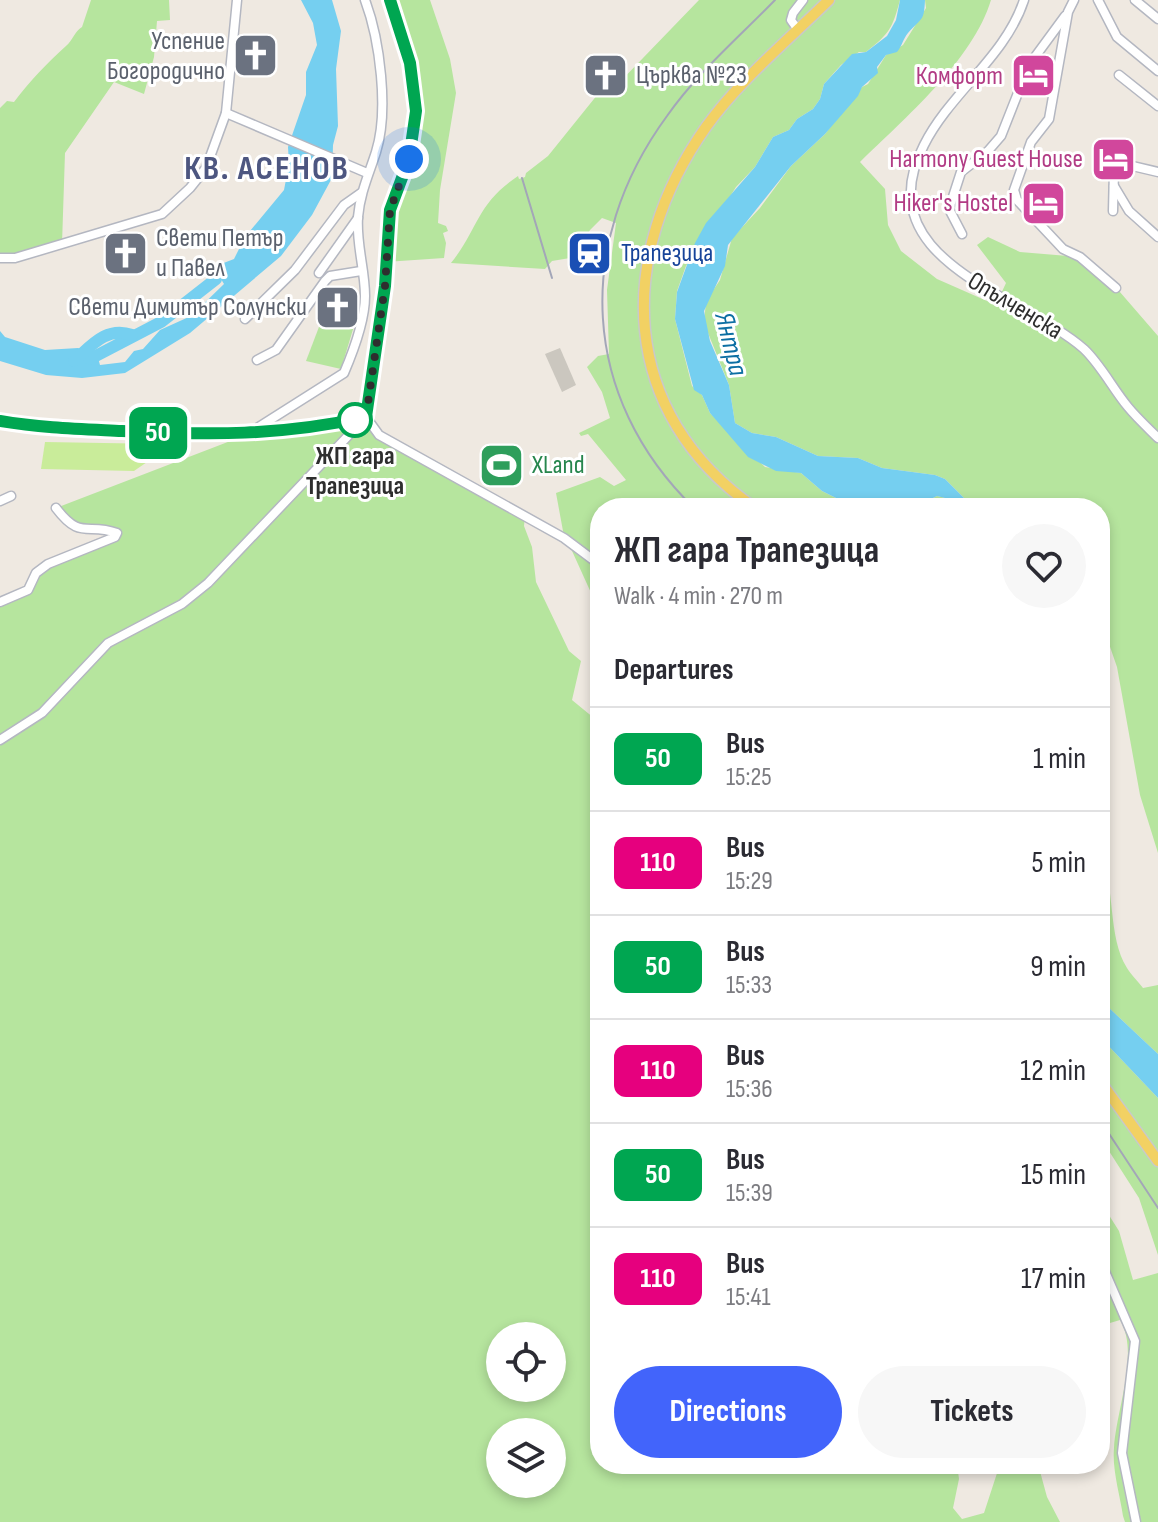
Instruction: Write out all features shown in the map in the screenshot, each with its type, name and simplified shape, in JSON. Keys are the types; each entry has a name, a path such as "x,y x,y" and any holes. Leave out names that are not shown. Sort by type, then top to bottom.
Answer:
{"main road":[{"path":"743,498 712,472 688,443 668,410 653,371 645,335 645,271 666,196 708,123 829,0"},
{"path":"1110,1095 1158,1161"}],"street":[{"path":"0,265 0,258 15,258 162,214 206,168 226,113 237,0"},
{"path":"246,435 344,373 365,298 358,218 361,193 380,136 381,74 378,46 365,0"},
{"path":"0,740 42,713 108,643 182,604 208,583 366,417 385,286 390,210 406,172 415,128 410,63 390,0"},
{"path":"798,30 791,20 803,0"},
{"name":"Опълченска","path":"1027,0 1019,17 924,143 912,190 914,220 966,278 1057,330 1085,350 1130,409 1158,438"},
{"path":"962,234 949,209 961,172 988,151 1001,136 1029,65 1074,0"},
{"path":"1098,0 1117,37 1158,71"},
{"path":"1135,0 1158,19"},
{"path":"1068,12 1049,119 1031,142 1014,190 1017,200 1063,249 1080,257 1116,288"},
{"path":"1119,75 1158,106"},
{"path":"226,113 367,173"},
{"path":"1113,211 1114,170 1124,164 1158,172"},
{"path":"1113,185 1129,211 1158,237"},
{"path":"245,319 295,270 344,205 361,193"},
{"path":"319,273 358,218"},
{"path":"257,360 276,350 330,276 361,271"},
{"path":"0,421 46,429 246,435 314,428 366,417"},
{"path":"366,417 379,435 564,538 590,558"},
{"path":"0,495 11,496 0,501"},
{"path":"0,602 28,590 36,573 48,564 117,533 83,530 68,524 56,508"},
{"path":"1110,1283 1135,1341 1122,1453 1136,1522"}],"green space":[{"path":"91,0 169,0 170,20 157,21 154,57 144,94 114,82 65,153 62,244 0,258 0,108 7,101 14,102 68,44 82,27"},
{"path":"390,0 430,0 450,59 456,93 440,190 438,223 446,226 448,231 443,233 446,243 444,258 385,262 387,234 409,159 414,85"},
{"path":"699,0 900,0 885,35 866,52 859,52 841,65 824,84 813,109 797,119 789,130 773,137 755,167 736,187 686,266 677,291 675,319 692,386 702,395 710,413 765,467 801,473 822,491 836,498 590,498 590,591 563,531 556,493 600,477 614,486 626,480 588,434 581,436 579,433 610,418 602,392 587,367 598,356 609,354 607,290 616,223 602,218 590,230 576,257 552,261 545,269 451,263 494,196 518,176 519,179 525,177 548,156 602,89 615,87"},
{"path":"925,0 991,0 969,45 953,66 916,108 860,162 885,189 888,225 901,251 937,279 987,301 999,298 1006,283 977,245 988,237 1020,252 1080,257 1113,284 1158,336 1158,853 1140,795 1117,667 1110,647 1110,498 964,498 945,479 935,475 882,468 858,458 818,456 776,437 752,433 735,423 729,385 704,323 706,301 720,280 732,238 760,208 791,166 825,134 862,87 868,84 886,55 903,45 926,8"},
{"path":"322,319 354,326 341,369 306,361"},
{"path":"366,417 371,428 525,516 524,526 532,547 536,582 569,651 581,661 572,700 590,715 590,1474 958,1474 953,1508 962,1519 984,1513 997,1474 1041,1474 1047,1497 1060,1522 0,1522 0,603 28,590 36,573 117,534 83,530 56,508 246,435"},
{"path":"45,442 163,444 163,451 134,471 41,469"},
{"path":"1110,895 1117,941 1129,971 1143,988 1158,985 1158,1054 1110,1009"},
{"path":"1110,1048 1158,1098 1158,1255 1139,1198 1110,1153"},
{"path":"1110,1217 1119,1231 1133,1280 1158,1273 1158,1522 1125,1522 1123,1516 1114,1465 1128,1349 1120,1320 1110,1323"}],"water":[{"path":"301,0 332,0 341,31 336,69 338,126 333,145 332,178 312,215 281,256 190,333 125,373 82,378 46,375 0,361 0,331 5,337 45,350 78,348 93,353 102,352 98,358 100,365 125,362 134,351 143,349 160,330 191,316 224,284 221,279 206,289 204,286 221,264 234,259 245,237 284,190 289,164 288,147 306,95 306,72 317,45 313,23"},
{"path":"900,0 925,0 921,19 906,35 897,52 886,55 877,67 878,73 862,87 858,96 825,134 791,166 728,245 725,266 704,311 710,341 729,385 735,423 752,433 776,437 818,456 858,458 882,468 935,475 945,479 964,498 836,498 822,491 801,473 776,471 748,457 710,413 702,395 694,390 675,319 677,292 706,223 755,167 773,137 789,130 797,119 813,109 824,84 852,54 866,52 887,36 896,20"},
{"path":"1110,1009 1158,1054 1158,1098 1110,1048"}],"building":[{"name":"Трапезица","path":"588,244 596,246 590,273 568,268 570,261 583,264"},
{"path":"560,348 576,385 562,392 545,354"}],"waterway":[{"path":"90,359 161,322 216,279"},
{"path":"74,361 107,335 132,335"}],"railway":[{"path":"685,498 656,464 629,418 611,369 603,318 605,267 616,215 637,165 667,116 705,70 775,0"},
{"path":"522,178 552,278"},
{"path":"1110,1135 1158,1208"}],"bus line":[{"name":"50","path":"0,421 46,429 246,435 314,428 366,417 385,286 390,210 406,172 416,111 410,63 390,0"}],"place":[{"name":"Успение Богородично","path":"256,56"},
{"name":"Църква №23","path":"605,75"},
{"name":"Комфорт","path":"1034,76"},
{"name":"Harmony Guest House","path":"1114,159"},
{"name":"Hiker's Hostel","path":"1044,203"},
{"name":"Свети Петър и Павел","path":"125,253"},
{"name":"Трапезица","path":"590,253"},
{"name":"Свети Димитър Солунски","path":"338,307"},
{"name":"ЖП гара Трапезица","path":"355,420"},
{"name":"XLand","path":"501,465"}],"district":[{"name":"КВ. АСЕНОВ","path":"267,168"}],"route":[{"path":"355,420 366,417 385,286 390,210 409,159"}],"water label":[{"name":"Янтра","path":"731,344"}]}
